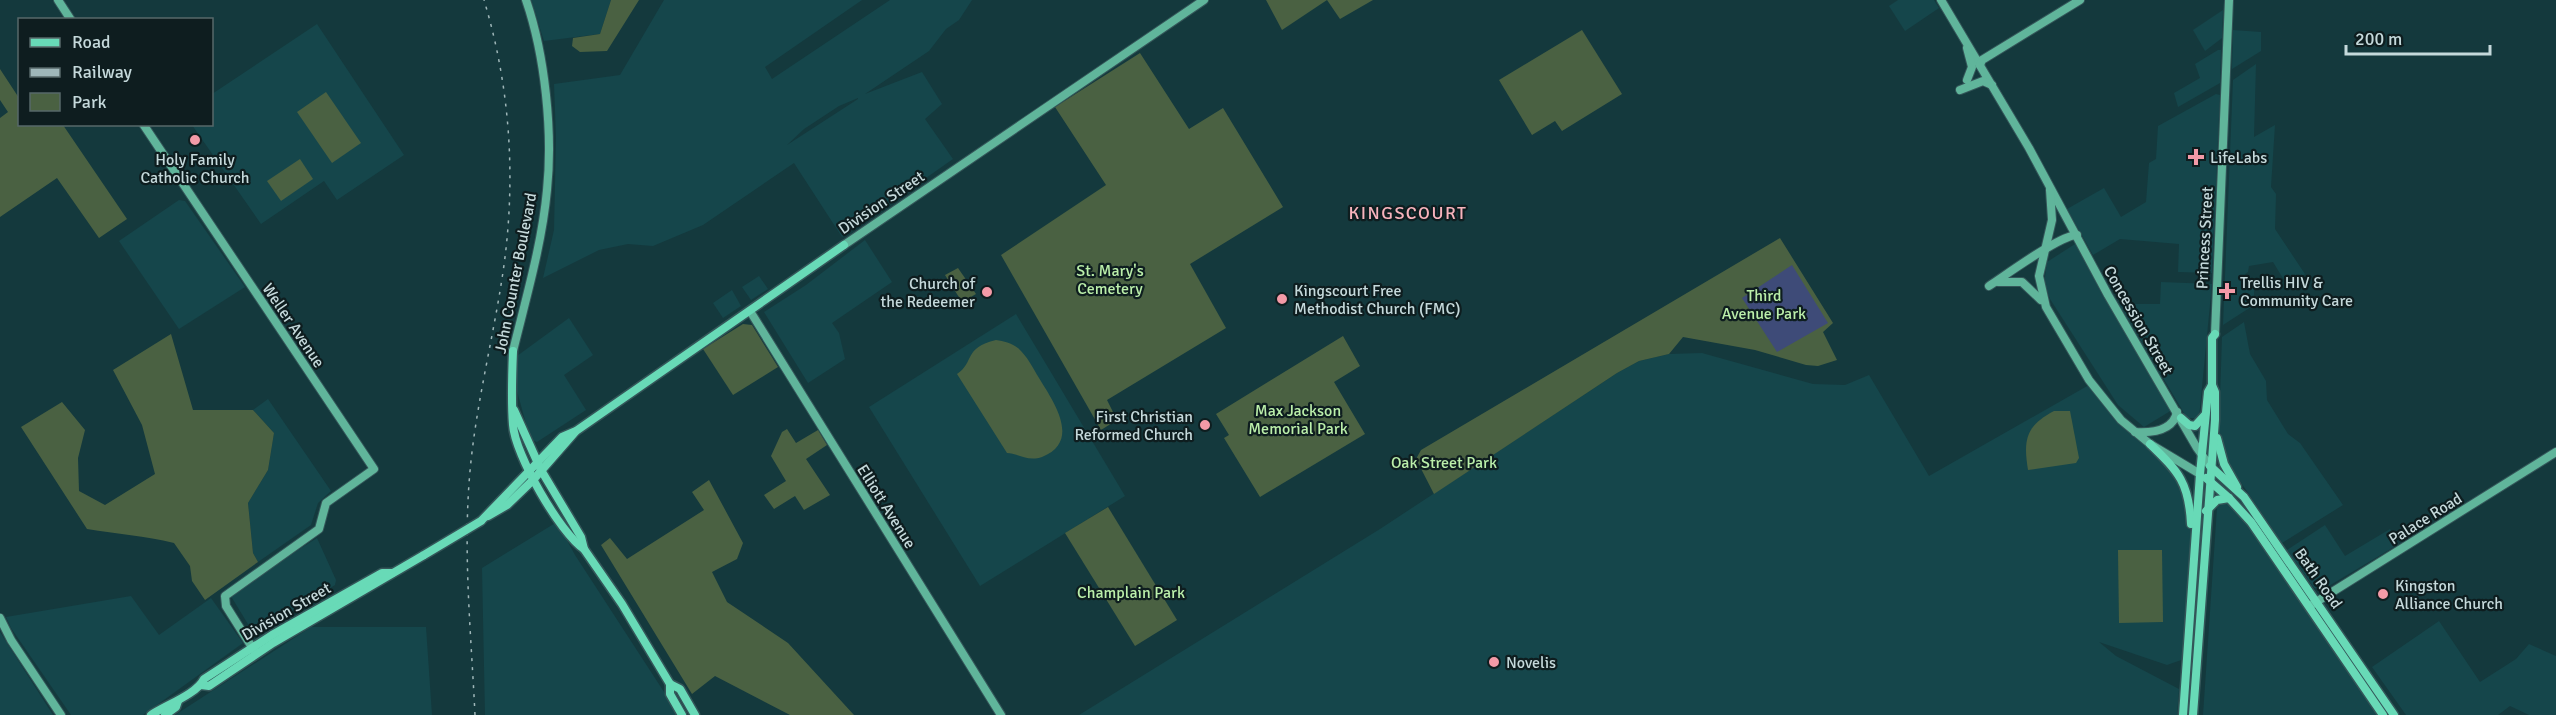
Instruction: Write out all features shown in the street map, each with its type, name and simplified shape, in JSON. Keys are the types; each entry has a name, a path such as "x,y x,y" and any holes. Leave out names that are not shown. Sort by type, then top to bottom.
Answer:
{"main road":[{"path":"58,0 70,18"},
{"name":"John Counter Boulevard","path":"526,0 542,75 548,133 548,190 541,237 513,351 511,385 513,426 533,480 573,542 584,549"},
{"name":"Division Street","path":"481,521 561,437 576,431 1204,0"},
{"name":"Concession Street","path":"1941,0 2050,185 2108,296 2201,455 2210,466"},
{"path":"1980,64 2080,0"},
{"name":"Princess Street","path":"2183,715 2201,455 2212,385 2214,351 2217,347 2215,334 2229,0"},
{"path":"1965,41 1972,65 1967,80"},
{"path":"1960,90 1983,81 1992,86"},
{"name":"Weller Avenue","path":"144,126 374,469 326,503 319,529 225,596 226,606 255,651"},
{"path":"2046,307 2039,283 2050,228 2050,185"},
{"path":"2023,265 2035,253 2050,228"},
{"path":"2077,235 2044,252 1989,286 2008,280 2022,282 2037,294 2104,401 2133,432 2200,474"},
{"name":"Elliott Avenue","path":"750,311 1000,714"},
{"name":"Princess Street","path":"2193,715 2206,511 2215,420 2215,392 2212,385"},
{"path":"514,410 541,470 581,537 584,549 622,604 670,684 670,694 682,715"},
{"path":"2133,432 2159,431 2179,415 2189,425 2195,426 2206,415"},
{"path":"2215,420 2218,450 2244,497"},
{"name":"Division Street","path":"151,715 171,701 178,701 201,685 209,686 255,651 386,580 392,573 507,505 533,480 576,431"},
{"path":"2150,444 2171,464 2186,487 2190,500 2193,555"},
{"name":"Palace Road","path":"2309,606 2556,452"},
{"name":"Bath Road","path":"2210,466 2244,497 2394,715"},
{"name":"Bath Road","path":"2200,474 2229,498 2251,522 2383,715"},
{"path":"2206,511 2217,500 2229,498"},
{"path":"0,618 5,631 61,715"},
{"path":"670,684 680,689 695,715"},
{"name":"Division Street","path":"165,715 176,707 178,701"}],"shaded area":[{"path":"531,0 611,0 600,34 544,41"},
{"path":"664,0 862,0 765,67 772,79 890,0 972,0 959,20 946,29 929,51 865,94 922,72 942,104 925,119 953,159 842,237 794,163 703,225 653,246 628,244 599,250 543,278 554,230 556,138 554,84 620,75","holes":["858,99 787,145 804,129 839,106"]},
{"path":"1898,0 1934,0 1939,8 1905,31 1889,6"},
{"path":"2223,10 2222,38 2205,51 2193,30"},
{"path":"317,24 404,155 337,200 324,181 261,224 193,126 213,126 213,93"},
{"path":"2233,30 2261,32 2261,51 2232,69"},
{"path":"2221,50 2220,83 2178,107 2174,93 2200,78 2195,64"},
{"path":"2256,64 2254,137 2275,125 2271,187 2276,194 2275,229 2305,274 2287,285 2273,262 2249,266 2245,274 2254,290 2254,305 2223,325 2233,80"},
{"path":"2216,94 2220,95 2212,273 2178,272 2179,244 2120,239 2093,255 2067,209 2104,188 2121,217 2146,202 2149,163 2156,159 2158,126"},
{"path":"179,200 185,201 245,287 179,329 119,241"},
{"path":"865,240 892,282 832,323 839,333 845,359 808,383 764,312 806,285"},
{"path":"2075,244 2172,410 2144,427 2118,405 2050,299 2044,284 2047,262"},
{"path":"759,276 768,289 751,300 742,287"},
{"path":"2161,282 2212,284 2199,418 2187,418 2119,304 2160,304"},
{"path":"732,290 741,306 723,318 713,303"},
{"path":"1016,314 1125,496 980,586 869,407"},
{"path":"569,318 593,355 564,375 586,410 537,442 532,440 528,431 517,391 517,356"},
{"path":"2244,322 2250,354 2266,381 2267,400 2288,434 2300,443 2343,505 2282,543 2225,459 2219,428 2222,337"},
{"path":"1702,353 1813,384 1845,385 1869,375 1929,476 2089,385 2160,454 2183,482 2191,524 2187,658 2167,665 2099,642 2116,656 2179,689 2177,715 1079,715 1380,529 1617,373 1639,361 1669,354"},
{"path":"268,399 331,491 318,503 311,525 258,562 253,553 248,503 268,470 274,433 253,410"},
{"path":"2226,500 2248,521 2380,715 2203,715 2217,508"},
{"path":"557,522 575,555 679,715 485,715 482,568"},
{"path":"2325,525 2345,556 2390,529 2399,544 2322,590 2314,588 2287,550"},
{"path":"317,538 336,580 335,585 254,634 229,593"},
{"path":"131,596 159,635 211,598 243,643 143,715 71,715 11,628 6,617"},
{"path":"2439,621 2480,682 2516,659 2529,644 2556,656 2556,715 2529,715 2510,706 2498,715 2406,715 2372,667"},
{"path":"311,627 426,627 432,715 175,715"},
{"path":"0,632 53,715 0,715"}],"green space":[{"path":"611,0 639,0 607,51 580,52 572,46 573,38 600,34"},
{"path":"1266,0 1327,0 1282,30"},
{"path":"1327,0 1373,0 1340,19"},
{"path":"1582,30 1622,94 1562,131 1555,121 1532,135 1499,80"},
{"name":"St. Mary's Cemetery","path":"1140,53 1189,129 1223,108 1283,207 1190,264 1226,328 1107,400 1117,420 1101,430 1001,255 1106,185 1055,107"},
{"path":"0,69 18,96 18,126 64,126 127,219 99,238 57,178 0,217 0,118 8,112 0,100"},
{"path":"326,92 361,143 332,163 297,112"},
{"path":"300,159 313,179 281,201 267,181"},
{"path":"1780,238 1833,323 1823,332 1837,360 1818,366 1806,365 1755,350 1683,337 1669,354 1639,361 1617,373 1434,494 1416,459 1421,450"},
{"path":"958,268 976,294 962,302 945,275"},
{"path":"743,324 752,325 778,367 733,395 703,349"},
{"path":"171,334 193,410 253,410 274,433 268,470 248,503 253,553 258,562 205,600 192,581 190,566 174,543 87,529 21,427 62,402 85,430 78,458 79,491 105,505 155,474 142,425 113,370"},
{"name":"Max Jackson Memorial Park","path":"1343,336 1360,366 1334,382 1365,434 1260,497 1224,438 1229,435 1216,414"},
{"path":"996,340 1010,344 1021,351 1057,409 1061,420 1060,441 1054,450 1042,457 1027,458 1007,453 957,374 966,365 974,351"},
{"path":"2054,411 2070,411 2079,458 2076,463 2028,470 2026,450 2029,434 2037,422"},
{"path":"787,429 796,443 818,430 827,445 806,459 830,495 804,510 795,496 774,509 764,495 786,481 771,456 782,432"},
{"path":"709,480 743,543 737,559 712,572 727,602 788,643 854,715 790,715 715,676 692,694 601,545 610,538 627,559 704,510 692,492"},
{"name":"Champlain Park","path":"1108,507 1177,620 1135,646 1065,533"},
{"path":"2118,550 2162,550 2163,622 2119,623"}],"water":[{"path":"1792,265 1828,323 1777,352 1742,298"}],"railway":[{"path":"475,715 468,588 468,493 478,412 504,265 510,198 505,98 493,32 484,0"}],"place":[{"name":"Holy Family Catholic Church","path":"195,140"},
{"name":"LifeLabs","path":"2196,157"},
{"name":"Trellis HIV & Community Care","path":"2227,291"},
{"name":"Church of the Redeemer","path":"987,292"},
{"name":"Kingscourt Free Methodist Church (FMC)","path":"1282,299"},
{"name":"First Christian Reformed Church","path":"1205,425"},
{"name":"Kingston Alliance Church","path":"2383,594"},
{"name":"Novelis","path":"1494,662"}],"district":[{"name":"KINGSCOURT","path":"1408,213"}],"park label":[{"name":"Third Avenue Park","path":"1764,304"},
{"name":"Oak Street Park","path":"1444,462"}]}
